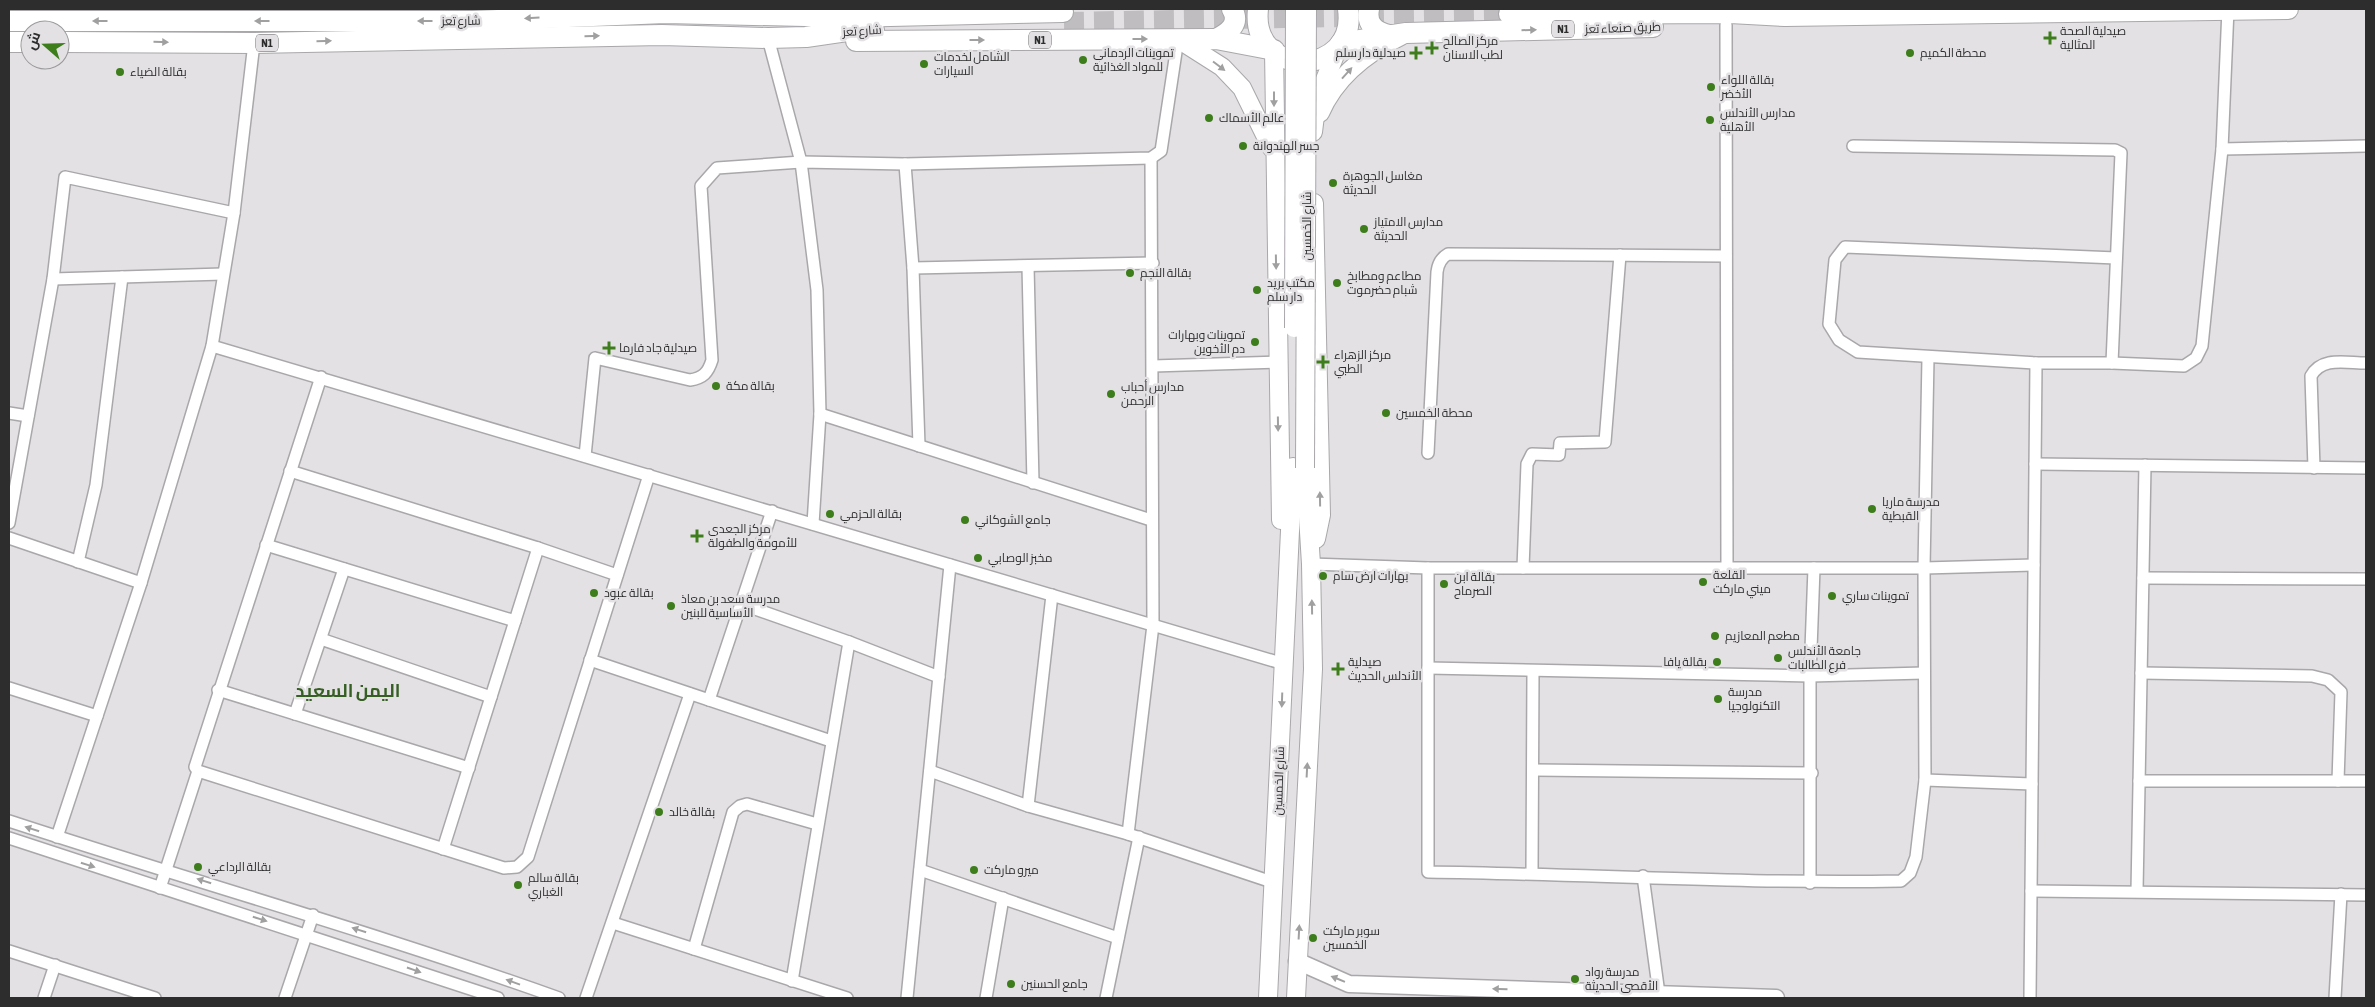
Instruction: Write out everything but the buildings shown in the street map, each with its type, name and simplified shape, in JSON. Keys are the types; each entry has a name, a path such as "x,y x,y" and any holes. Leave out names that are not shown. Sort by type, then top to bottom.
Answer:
{"highway":[{"name":"N1","path":"808,15 837,9"},
{"path":"1216,39 1229,33 1234,23 1232,9"},
{"path":"1258,9 1261,35 1274,50 1293,61 1309,62 1325,57 1341,43 1347,31 1348,9"},
{"path":"1369,9 1368,16 1371,26 1379,33 1397,34"},
{"name":"طريق صنعاء تعز","path":"1509,14 1730,13 1785,16 1945,11 2288,9"},
{"name":"شارع تعز","path":"9,21 349,15 473,29 768,38 806,37 847,31 1063,17 848,17 665,11 473,29 254,43 70,42"},
{"name":"طريق صنعاء تعز","path":"1341,43 1397,34 1726,25 1785,16"},
{"name":"N1","path":"806,37 847,41 1216,39 1274,50"}],"main road":[{"name":"شارع الخمسين","path":"1295,9 1299,468 1311,564 1313,670 1296,998"},
{"name":"شارع الخمسين","path":"1268,998 1275,883 1288,564 1299,468 1307,9"},
{"path":"1274,131 1282,123 1293,119 1304,122 1313,129 1325,102 1355,64 1397,34"},
{"path":"1178,39 1222,67 1242,88 1274,152"},
{"name":"شارع الخمسين","path":"1311,564 1320,515 1313,129 1317,99 1322,82 1341,43"},
{"name":"شارع الخمسين","path":"1274,50 1280,515 1288,564"},
{"path":"1271,962 1297,960"}],"street":[{"path":"2116,258 1845,247 1834,260 1829,324 1838,340 1858,352 1928,358 1945,356 2036,364 2112,362 2184,366 2196,358 2202,346 2222,149 2228,9"},
{"path":"1726,25 1727,568"},
{"path":"768,38 801,162 817,290 820,414 813,524"},
{"path":"585,456 596,358 690,380 701,378 708,370 712,360 701,186 716,168 801,162 905,164 1151,158 1161,150 1178,39"},
{"path":"57,837 141,583 200,394 212,346 234,212 254,43"},
{"path":"1853,146 2115,150 2121,153 2112,362"},
{"path":"2222,149 2366,146"},
{"path":"1106,998 1118,938 1133,836 1153,625 1151,520 1153,263 1151,158"},
{"path":"905,164 913,268 919,446"},
{"path":"9,524 53,279 65,177 234,212"},
{"path":"1428,452 1436,272 1443,256 1448,254 1726,256"},
{"path":"1523,568 1527,464 1532,454 1559,455 1560,443 1605,442 1620,256"},
{"path":"913,268 1153,263"},
{"path":"1028,266 1033,483"},
{"path":"53,279 223,274"},
{"path":"78,562 96,485 122,277"},
{"path":"212,346 1284,664"},
{"path":"1428,568 1428,872 1644,876 1810,883 1901,881 1910,872 1916,856 1925,780 1924,568 1928,358"},
{"path":"1153,366 1277,362"},
{"path":"2314,468 2311,376 2316,367 2326,362 2366,363"},
{"path":"2030,998 2036,364"},
{"path":"321,377 218,690 195,767 198,772 504,868 517,867 528,857 649,475"},
{"path":"9,414 28,416"},
{"path":"820,414 1151,520"},
{"path":"2035,464 2366,468"},
{"path":"2137,891 2145,465"},
{"path":"290,471 538,548 616,576"},
{"path":"709,700 772,511"},
{"path":"9,538 141,583"},
{"path":"266,545 515,621"},
{"path":"443,849 538,548"},
{"path":"1311,564 1428,568 1924,568 2034,565"},
{"path":"907,998 950,565"},
{"path":"1810,883 1812,773 1810,676 1814,568"},
{"path":"295,714 344,569"},
{"path":"2143,578 2366,580"},
{"path":"1028,806 1052,595"},
{"path":"741,604 849,642 939,677"},
{"path":"321,639 491,697"},
{"path":"792,981 849,642"},
{"path":"590,660 831,741"},
{"path":"1428,668 1533,672 1810,676 1924,672"},
{"path":"1532,873 1533,672"},
{"path":"2141,672 2312,676 2328,680 2341,692 2338,781"},
{"path":"9,688 97,716"},
{"path":"218,690 469,768"},
{"path":"586,998 690,694"},
{"path":"1534,770 1812,773"},
{"path":"930,771 1028,806 1133,836 1275,883"},
{"path":"160,888 198,772"},
{"path":"1925,780 2032,784"},
{"path":"2139,781 2366,781"},
{"path":"694,949 733,812 740,806 747,804 817,824"},
{"path":"9,821 313,915 449,959 559,998"},
{"path":"9,838 498,998"},
{"path":"920,870 1118,938"},
{"path":"1644,876 1659,994"},
{"path":"2031,891 2366,895"},
{"path":"2335,998 2341,894"},
{"path":"986,998 1003,898"},
{"path":"285,998 313,915"},
{"path":"612,923 847,998"},
{"path":"9,951 55,965 141,996 155,998"},
{"path":"1297,960 1349,984 1776,998"},
{"path":"44,998 55,965"}],"tunnel":[{"path":"1064,22 1509,14"}],"place":[{"name":"صيدلية الصحة المثالية","path":"2050,38"},
{"name":"مركز الصالح لطب الاسنان","path":"1432,48"},
{"name":"صيدلية دار سلم","path":"1416,53"},
{"name":"محطة الكميم","path":"1910,53"},
{"name":"تموينات الردماني للمواد الغذائية","path":"1083,60"},
{"name":"الشامل لخدمات السيارات","path":"924,64"},
{"name":"بقالة الضياء","path":"120,72"},
{"name":"بقالة اللواء الأخضر","path":"1711,87"},
{"name":"عالم الأسماك","path":"1209,118"},
{"name":"مدارس الأندلس الأهلية","path":"1710,120"},
{"name":"جسر الهندوانة","path":"1243,146"},
{"name":"مغاسل الجوهرة الحديثة","path":"1333,183"},
{"name":"مدارس الامتياز الحديثة","path":"1364,229"},
{"name":"بقالة النجم","path":"1130,273"},
{"name":"مطاعم ومطابخ شبام حضرموت","path":"1337,283"},
{"name":"مكتب بريد دار سلم","path":"1257,290"},
{"name":"تموينات وبهارات دم الأخوين","path":"1255,342"},
{"name":"صيدلية جاد فارما","path":"609,348"},
{"name":"مركز الزهراء الطبي","path":"1323,362"},
{"name":"بقالة مكة","path":"716,386"},
{"name":"مدارس أحباب الرحمن","path":"1111,394"},
{"name":"محطة الخمسين","path":"1386,413"},
{"name":"مدرسة ماريا القبطية","path":"1872,509"},
{"name":"بقالة الحزمي","path":"830,514"},
{"name":"جامع الشوكاني","path":"965,520"},
{"name":"مركز الجعدي للأمومة والطفولة","path":"697,536"},
{"name":"مخبز الوصابي","path":"978,558"},
{"name":"بهارات ارض سام","path":"1323,576"},
{"name":"القلعة ميني ماركت","path":"1703,582"},
{"name":"بقالة ابن الصرماح","path":"1444,584"},
{"name":"بقالة عبود","path":"594,593"},
{"name":"تموينات ساري","path":"1832,596"},
{"name":"مدرسة سعد بن معاذ الأساسية للبنين","path":"671,606"},
{"name":"مطعم المعازيم","path":"1715,636"},
{"name":"جامعة الأندلس فرع الطالبات","path":"1778,658"},
{"name":"بقالة يافا","path":"1717,662"},
{"name":"صيدلية الأندلس الحديث","path":"1338,669"},
{"name":"مدرسة التكنولوجيا","path":"1718,699"},
{"name":"بقالة خالد","path":"659,812"},
{"name":"بقالة الرداعي","path":"198,867"},
{"name":"ميرو ماركت","path":"974,870"},
{"name":"بقالة سالم الغباري","path":"518,885"},
{"name":"سوبر ماركت الخمسين","path":"1313,938"},
{"name":"مدرسة رواد الأقصى الحديثة","path":"1575,979"},
{"name":"جامع الحسنين","path":"1011,984"}],"district":[{"name":"اليمن السعيد","path":"348,691"}]}
